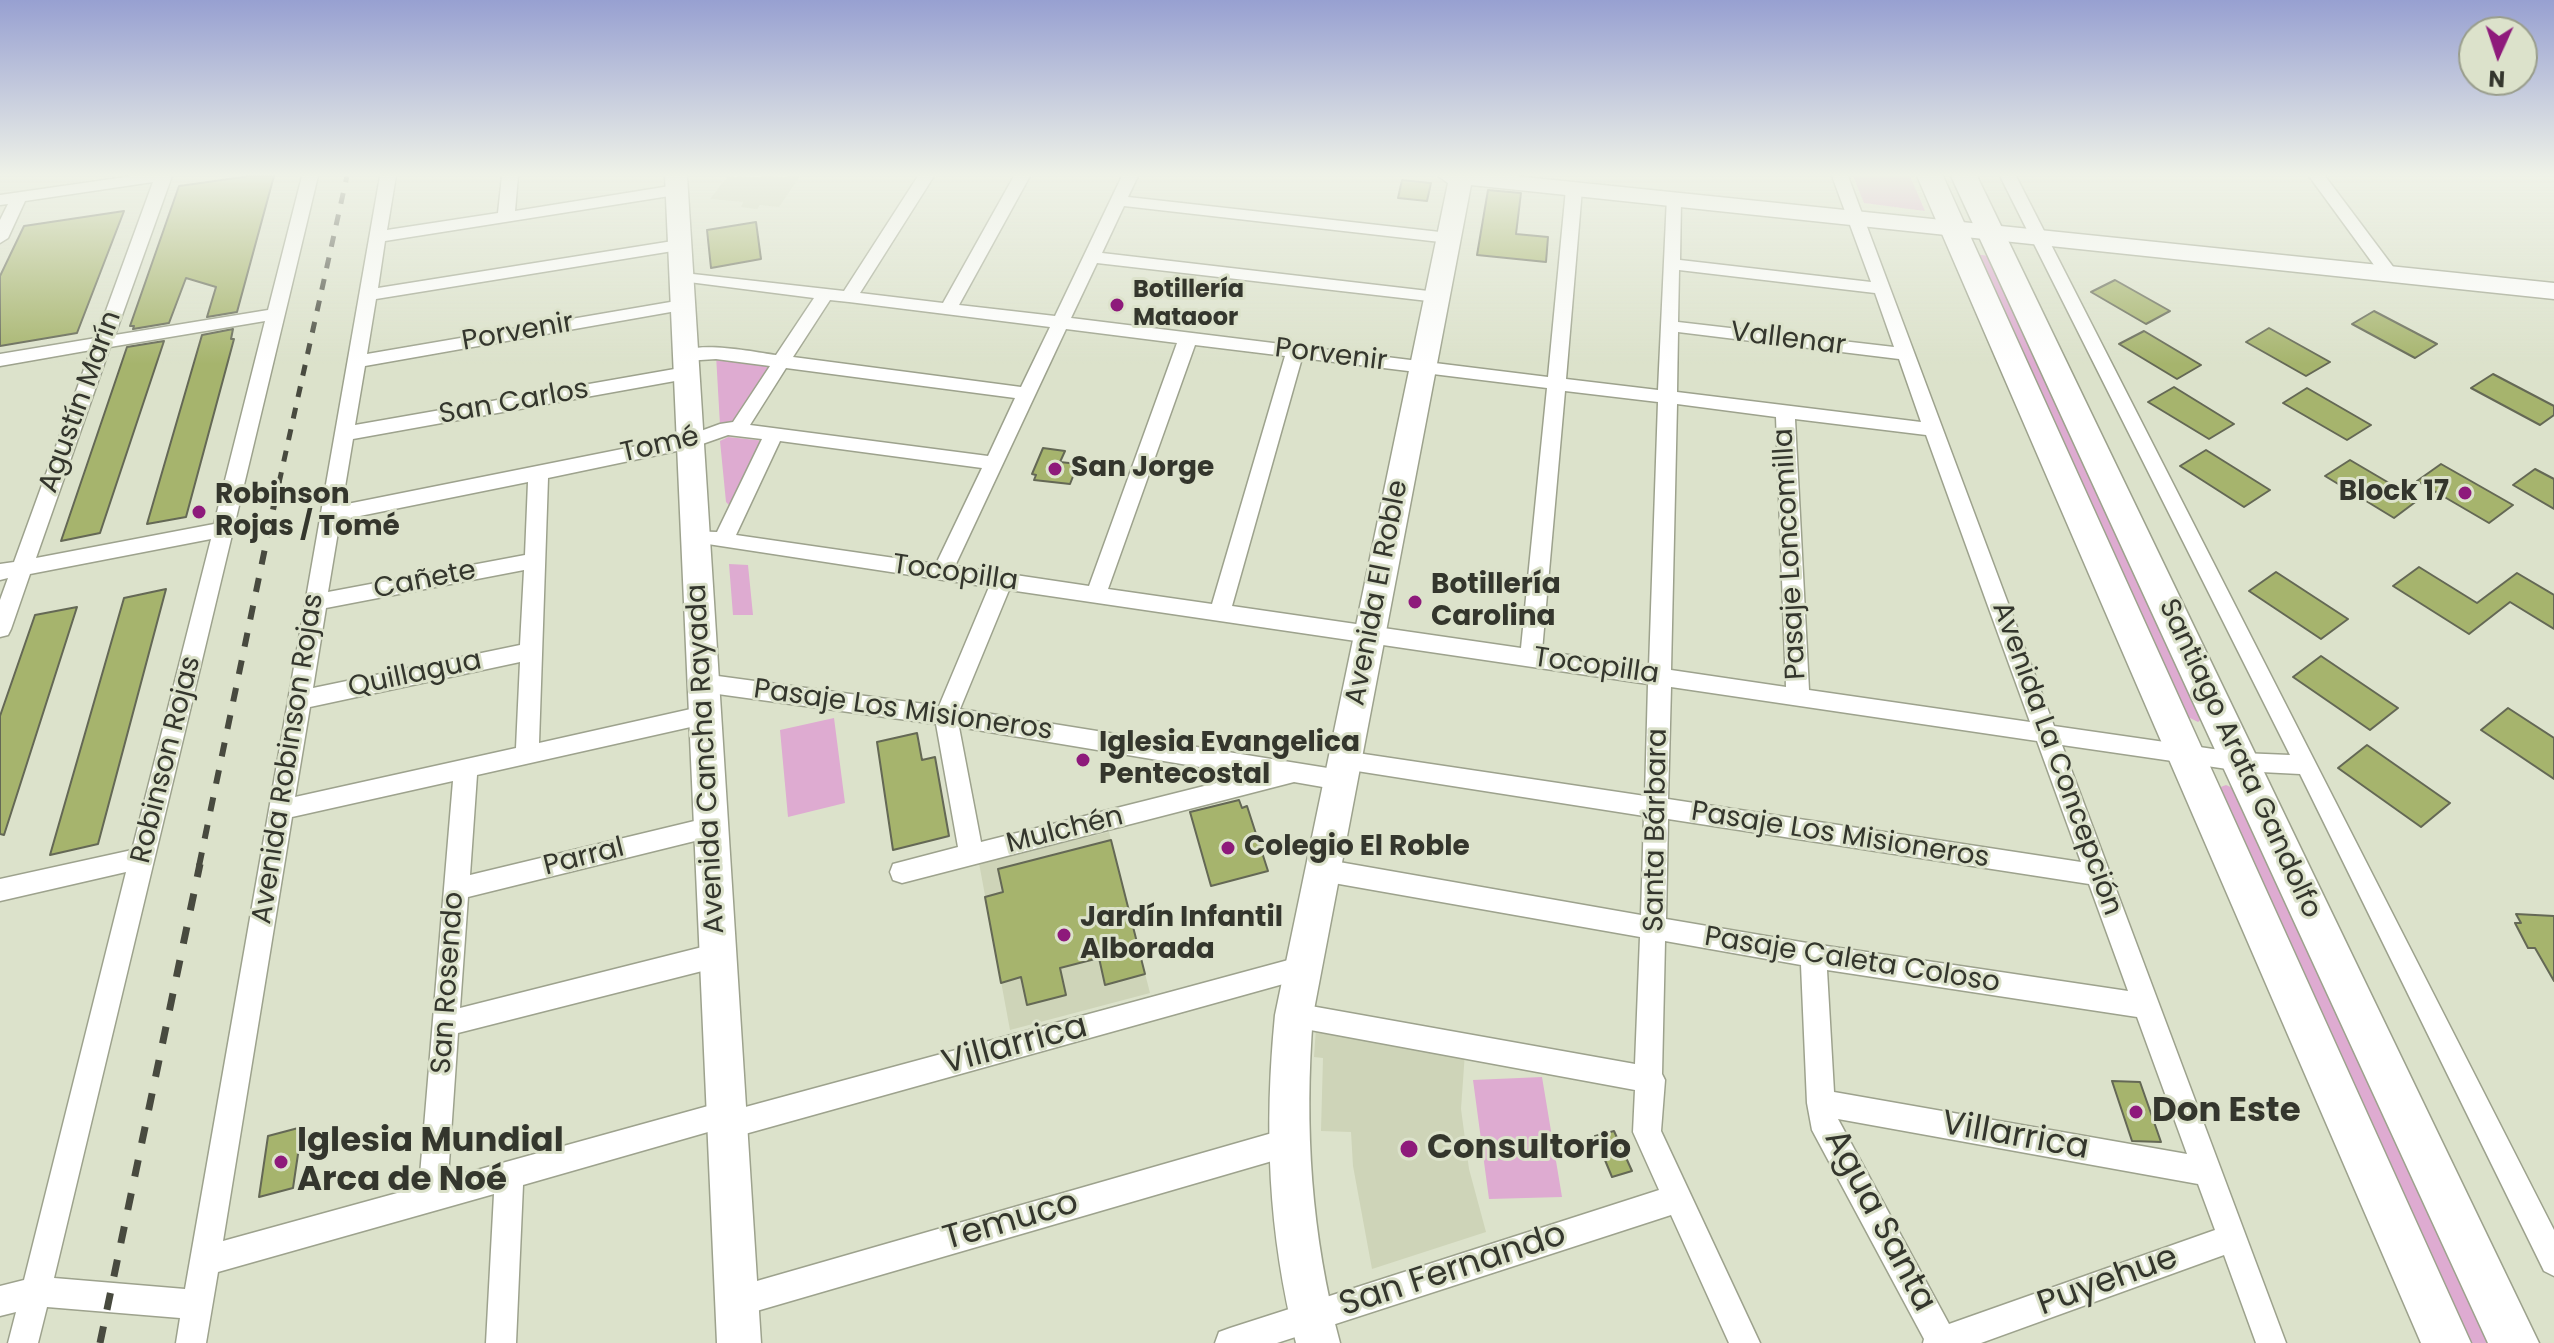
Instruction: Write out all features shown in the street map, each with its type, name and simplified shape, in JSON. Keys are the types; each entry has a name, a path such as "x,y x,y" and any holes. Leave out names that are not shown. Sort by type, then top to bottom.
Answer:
{"main road":[{"name":"Santiago Arata Gandolfo","path":"1958,239 2446,1343"},
{"name":"Santiago Arata Gandolfo","path":"1994,239 2514,1343"}],"street":[{"name":"Agustín Marín","path":"0,629 140,239"},
{"name":"Robinson Rojas","path":"23,1343 295,239"},
{"name":"Avenida Robinson Rojas","path":"191,1343 377,239"},
{"name":"Avenida Cancha Rayada","path":"679,239 691,442 709,538 704,699 739,1343"},
{"path":"849,297 886,239"},
{"path":"948,309 987,239"},
{"path":"942,572 1101,239"},
{"name":"Avenida El Roble","path":"1315,1330 1294,1234 1286,1143 1287,1078 1294,1015 1449,239"},
{"path":"1531,658 1569,239"},
{"name":"Santa Bárbara","path":"1672,239 1651,1080 1647,1132 1745,1343"},
{"name":"Avenida La Concepción","path":"1863,239 2271,1343"},
{"name":"Santiago Arata Gandolfo","path":"2040,239 2554,1261"},
{"path":"2056,239 2554,291"},
{"path":"2363,239 2388,272"},
{"path":"1092,257 1437,297"},
{"path":"1672,264 1882,289"},
{"path":"366,295 681,275"},
{"name":"Porvenir","path":"355,362 681,275 1934,430"},
{"path":"738,429 825,294"},
{"path":"0,360 277,314"},
{"name":"Vallenar","path":"1670,326 1906,354"},
{"path":"1096,594 1188,338"},
{"path":"1220,612 1295,351"},
{"name":"San Carlos","path":"343,434 685,364 716,353 1027,394"},
{"name":"Pasaje Loncomilla","path":"1785,411 1798,697"},
{"name":"Tomé","path":"329,515 691,442 727,428 994,463"},
{"path":"709,538 774,434"},
{"path":"527,755 538,471"},
{"path":"0,572 224,529"},
{"name":"Tocopilla","path":"709,538 2241,762 2307,765"},
{"name":"Cañete","path":"315,602 535,560"},
{"path":"946,716 1002,581"},
{"name":"Quillagua","path":"299,700 531,651"},
{"name":"Pasaje Los Misioneros","path":"280,810 527,755 704,699 946,716 1298,772 1342,770 1657,808 2099,875"},
{"name":"Mulchén","path":"946,716 971,855"},
{"name":"San Rosendo","path":"432,1197 466,769"},
{"name":"Mulchén","path":"902,872 1298,772"},
{"name":"Parral","path":"456,889 711,827"},
{"path":"0,890 143,858"},
{"name":"Pasaje Caleta Coloso","path":"1322,870 1813,956 2147,1006"},
{"path":"446,1024 718,955"},
{"name":"Agua Santa","path":"1813,956 1821,1103 1826,1130 1940,1342"},
{"name":"Villarrica","path":"205,1261 509,1175 1303,968"},
{"path":"1294,1015 1651,1080"},
{"name":"Villarrica","path":"1821,1103 2208,1172"},
{"name":"Temuco","path":"736,1302 1286,1143"},
{"path":"501,1343 509,1175"},
{"name":"San Fernando","path":"1230,1343 1315,1330 1676,1199"},
{"name":"Puyehue","path":"1940,1342 2232,1238"},
{"path":"0,1301 37,1291 198,1305"}],"shaded area":[{"path":"1975,254 1989,256 2204,717 2198,722 2188,717 2110,556"},
{"path":"716,355 775,360 738,425 720,425"},
{"path":"728,437 765,441 734,502 729,505 726,502 720,441"},
{"path":"729,564 748,565 753,615 733,615"},
{"path":"834,718 845,803 788,817 780,730"},
{"path":"2226,785 2235,789 2497,1343 2466,1343 2218,788"},
{"name":"Jardín Infantil Alborada","path":"1109,832 1150,993 1010,1030 979,863"},
{"name":"Consultorio","path":"1316,1028 1465,1052 1461,1109 1469,1169 1486,1232 1372,1269 1353,1166 1351,1132 1321,1131 1323,1058 1314,1057"},
{"path":"1542,1077 1562,1197 1489,1199 1473,1080"}],"building":[{"path":"18,239 113,239 77,333 0,346 0,276"},
{"path":"161,239 257,239 237,312 207,317 216,287 186,278 169,323 133,329 134,326 130,326"},
{"path":"708,239 758,239 761,259 711,268"},
{"path":"1480,239 1548,239 1546,262 1477,255"},
{"path":"2115,280 2170,311 2146,324 2091,292"},
{"path":"2374,311 2437,344 2415,358 2352,324"},
{"path":"2269,328 2330,362 2306,376 2246,342"},
{"path":"233,329 231,339 234,339 186,517 147,524 202,335"},
{"path":"2144,331 2201,365 2177,379 2119,344"},
{"path":"164,341 100,533 61,541 127,347"},
{"path":"2493,374 2554,406 2554,415 2540,425 2471,388"},
{"path":"2174,387 2234,424 2209,439 2148,402"},
{"path":"2307,388 2371,425 2347,440 2283,403"},
{"name":"San Jorge","path":"1043,448 1065,451 1060,462 1078,464 1070,484 1034,480 1036,475 1032,474"},
{"path":"2206,450 2270,490 2244,507 2180,466"},
{"path":"2350,460 2418,500 2394,518 2325,476"},
{"name":"Block 17","path":"2441,464 2513,505 2489,523 2417,481"},
{"path":"2535,469 2554,479 2554,509 2513,485"},
{"path":"2419,567 2477,603 2517,573 2554,595 2554,629 2510,602 2469,634 2393,586"},
{"path":"2276,572 2348,619 2321,639 2249,591"},
{"path":"166,589 98,844 50,855 124,598"},
{"path":"77,607 4,835 0,834 0,716 35,615"},
{"path":"2321,656 2398,708 2370,730 2293,677"},
{"path":"2508,708 2554,738 2554,779 2481,730"},
{"path":"917,733 922,760 935,757 949,836 893,850 877,742"},
{"path":"2367,745 2450,803 2421,827 2338,768"},
{"path":"1239,800 1242,808 1247,806 1268,871 1211,886 1190,812"},
{"name":"Jardín Infantil Alborada","path":"1111,840 1145,974 1105,985 1099,958 1060,968 1066,995 1027,1005 1021,977 1001,983 985,897 1003,892 998,869"},
{"path":"2516,914 2554,916 2554,981 2535,948 2528,948 2515,923 2521,923"},
{"name":"Don Este","path":"2112,1081 2140,1082 2161,1142 2132,1141"},
{"name":"Iglesia Mundial Arca de Noé","path":"302,1127 293,1188 259,1197 268,1136"},
{"path":"1614,1131 1632,1171 1612,1177 1595,1136"}],"railway":[{"path":"279,483 333,239"},
{"path":"199,866 279,481"},
{"path":"100,1343 200,864"}],"place":[{"name":"Botillería Mataoor","path":"1117,305"},
{"name":"San Jorge","path":"1055,469"},
{"name":"Block 17","path":"2465,493"},
{"name":"Robinson Rojas / Tomé","path":"199,512"},
{"name":"Botillería Carolina","path":"1415,602"},
{"name":"Iglesia Evangelica Pentecostal","path":"1083,760"},
{"name":"Colegio El Roble","path":"1228,848"},
{"name":"Jardín Infantil Alborada","path":"1064,935"},
{"name":"Don Este","path":"2136,1112"},
{"name":"Consultorio","path":"1409,1149"},
{"name":"Iglesia Mundial Arca de Noé","path":"281,1162"}]}
